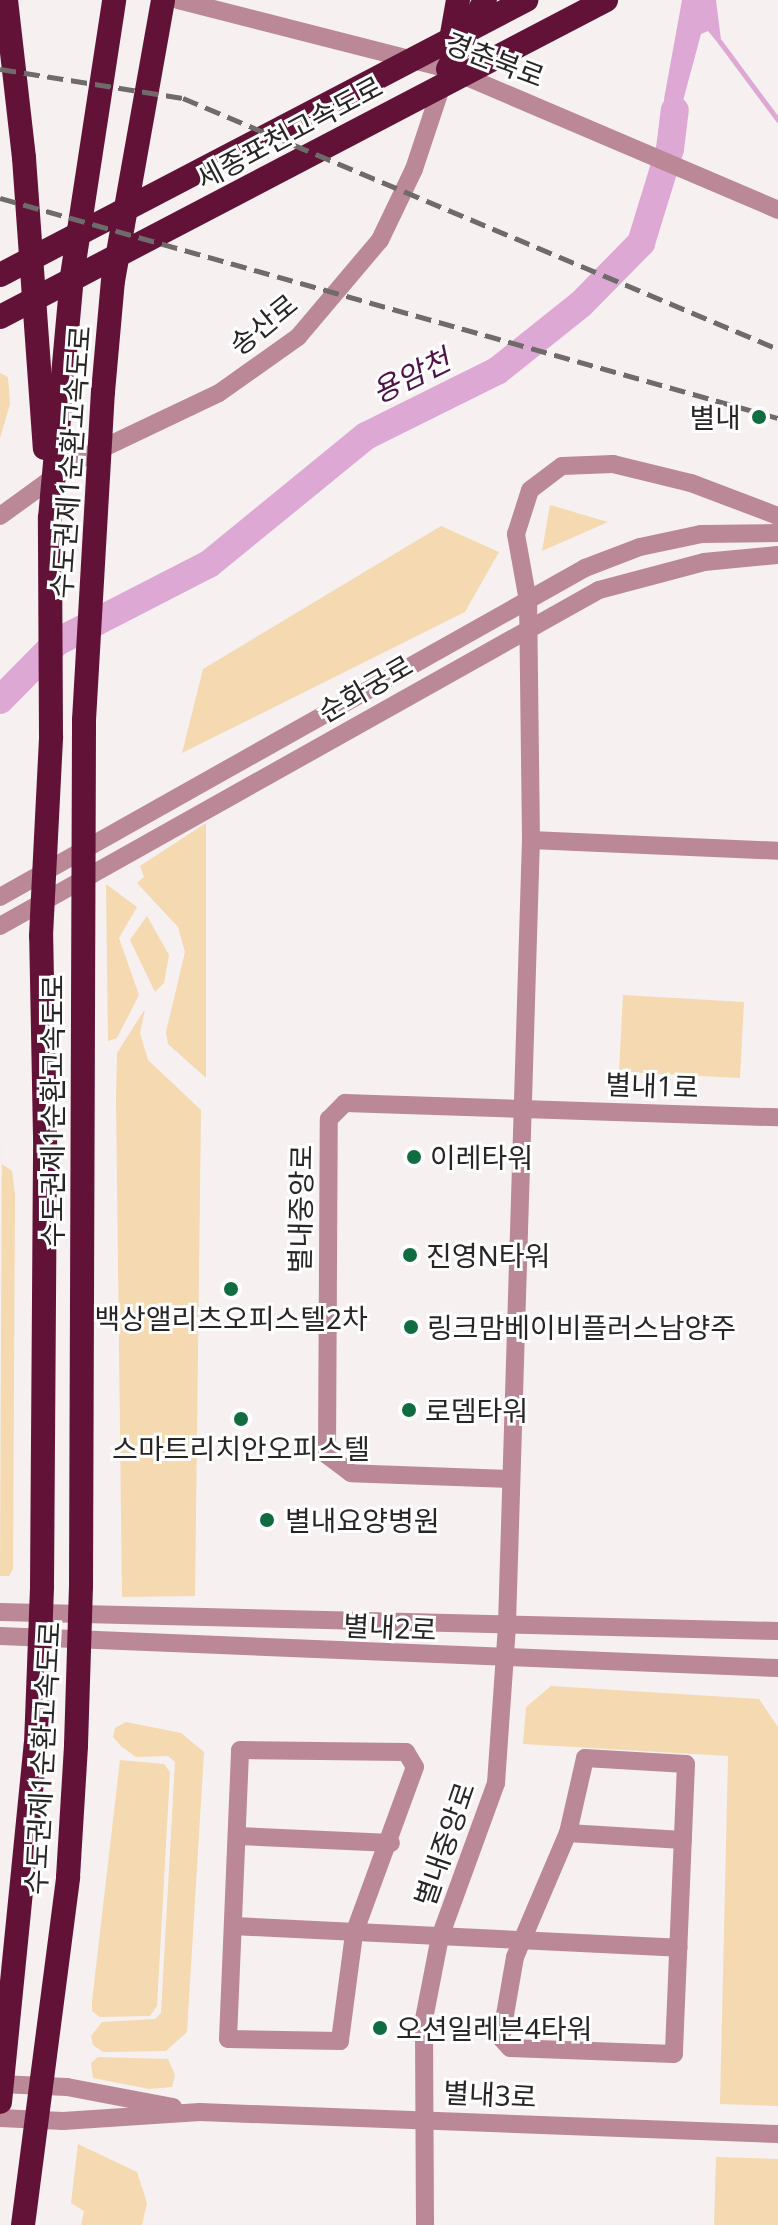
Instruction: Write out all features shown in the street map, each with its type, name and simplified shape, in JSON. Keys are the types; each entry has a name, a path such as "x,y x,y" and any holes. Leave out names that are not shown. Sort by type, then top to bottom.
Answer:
{"highway":[{"path":"6,0 29,247 51,416"},
{"name":"수도권제1순환고속도로","path":"0,2102 36,1744 42,1585 45,1136 41,936 51,736 51,416 114,0"},
{"name":"수도권제1순환고속도로","path":"26,2225 52,2026 76,1745 81,1586 84,720 103,392 113,281 163,0"},
{"path":"448,69 458,0"},
{"path":"448,69 485,0"},
{"name":"세종포천고속도로","path":"0,275 526,0"},
{"name":"세종포천고속도로","path":"0,317 606,0"}],"street":[{"name":"경춘북로","path":"178,0 448,69 778,210"},
{"name":"송산로","path":"0,516 76,461 219,393 305,329 380,240 414,169 448,69"},
{"name":"별내중앙로","path":"425,2225 422,2119 424,2019 440,1937 496,1783 507,1624 531,840 528,601 516,534 530,490 562,466 613,464 691,483 778,516"},
{"name":"순화궁로","path":"0,897 585,568 640,547 701,534 778,533"},
{"name":"순화궁로","path":"0,926 528,627 599,590 704,562 778,555"},
{"path":"531,840 778,851"},
{"name":"별내중앙로","path":"511,1479 351,1473 327,1455 329,1119 345,1103 524,1109"},
{"name":"별내1로","path":"524,1109 778,1117"},
{"name":"별내2로","path":"0,1612 778,1631"},
{"name":"별내2로","path":"0,1636 503,1661 778,1668"},
{"path":"240,1750 406,1752 415,1767 391,1843 354,1934 340,2041 228,2039 237,1836 240,1750"},
{"path":"585,1758 686,1764 683,1840 674,2054 510,2048 501,2038 521,1939 568,1833 585,1758"},
{"path":"568,1833 683,1840"},
{"path":"237,1836 391,1843"},
{"path":"233,1926 678,1948"},
{"name":"별내3로","path":"0,2084 67,2087 200,2112"},
{"name":"별내3로","path":"0,2118 63,2121 200,2112 778,2134"}],"shaded area":[{"path":"682,0 716,0 722,48 708,31 701,34 670,149 664,99"},
{"path":"0,373 8,377 10,404 0,438"},
{"path":"550,505 608,522 542,551"},
{"path":"441,526 499,552 465,612 182,753 203,669"},
{"path":"206,823 206,1078 168,1044 166,1032 185,952 178,927 137,883 144,877 140,866"},
{"path":"106,884 137,907 119,938 139,995 117,1038 108,1041"},
{"path":"147,916 169,955 164,983 155,992 130,940"},
{"path":"623,995 744,1002 740,1078 619,1072"},
{"path":"145,1009 140,1033 148,1060 201,1110 195,1596 122,1597 117,1053"},
{"path":"2,1122 2,1164 12,1171 15,1194 13,1569 9,1576 0,1576"},
{"path":"551,1686 759,1699 778,1727 778,2106 720,2104 728,1756 523,1744 526,1707"},
{"path":"126,1722 181,1733 204,1752 187,2032 166,2051 103,2052 93,2045 91,2036 102,2022 155,2019 161,2013 175,1762 168,1756 136,1757 122,1747 113,1737 115,1728"},
{"path":"120,1760 164,1764 170,1772 157,2006 150,2016 100,2017 92,2011 92,2001"},
{"path":"98,2057 168,2059 175,2075 172,2087 149,2089 93,2078 91,2063"},
{"path":"78,2144 137,2172 147,2203 142,2225 81,2225 84,2211 71,2203"},
{"path":"716,2157 778,2159 778,2225 714,2225"}],"pier":[{"path":"660,101 684,111 671,153 666,150"}],"waterway":[{"path":"720,42 778,120"},
{"name":"용암천","path":"0,700 57,642 209,564 366,436 497,371 581,304 641,243 670,149 675,110"}],"railway":[{"path":"0,69 183,98 778,349"},
{"path":"0,198 778,418"}],"place":[{"name":"별내","path":"759,417"},
{"name":"이레타워","path":"414,1157"},
{"name":"진영N타워","path":"410,1255"},
{"name":"백상앨리츠오피스텔2차","path":"231,1289"},
{"name":"링크맘베이비플러스남양주","path":"411,1327"},
{"name":"로뎀타워","path":"409,1410"},
{"name":"스마트리치안오피스텔","path":"241,1419"},
{"name":"별내요양병원","path":"267,1520"},
{"name":"오션일레븐4타워","path":"380,2028"}]}
